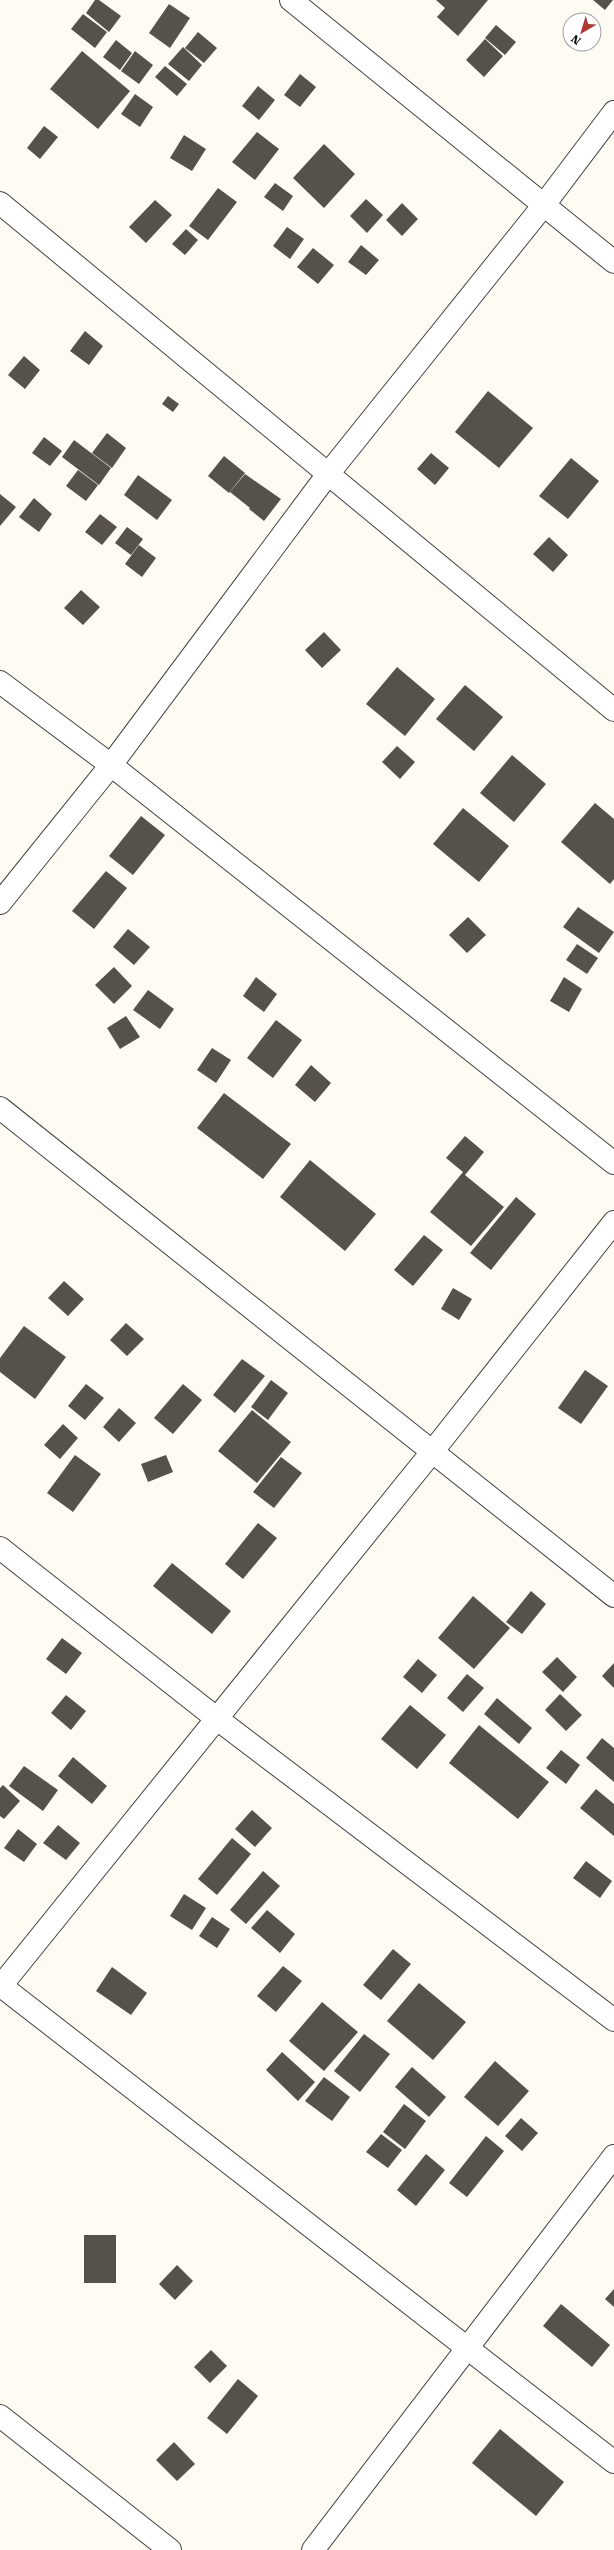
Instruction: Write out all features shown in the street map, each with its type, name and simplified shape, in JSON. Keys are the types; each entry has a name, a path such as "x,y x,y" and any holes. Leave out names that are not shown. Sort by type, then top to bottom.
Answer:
{"street":[{"path":"291,0 543,206 614,262"},
{"path":"0,903 111,765 328,474 543,206 614,112"},
{"path":"0,203 614,710"},
{"path":"0,682 111,765 614,1163"},
{"path":"0,1108 614,1596"},
{"path":"614,1222 432,1452 0,1986 614,2462"},
{"path":"0,1548 216,1718 614,2020"},
{"path":"313,2550 614,2156"},
{"path":"0,2416 170,2550"}],"building":[{"path":"95,0 99,0 121,16 109,32 86,13"},
{"path":"436,0 488,0 458,36 437,17 445,8"},
{"path":"593,0 613,0 605,10"},
{"path":"169,4 190,18 170,48 149,33"},
{"path":"83,14 107,32 95,48 71,29"},
{"path":"496,25 516,42 505,55 485,38"},
{"path":"198,32 217,48 204,63 185,48"},
{"path":"485,39 503,56 484,77 466,60"},
{"path":"116,40 132,53 120,70 103,57"},
{"path":"183,47 202,65 189,81 168,64"},
{"path":"82,51 130,91 98,129 50,89"},
{"path":"135,51 153,65 139,84 121,71"},
{"path":"165,66 187,84 177,96 155,77"},
{"path":"300,74 316,87 300,107 284,95"},
{"path":"258,86 275,100 259,120 242,106"},
{"path":"135,94 153,107 140,127 121,114"},
{"path":"44,126 58,137 40,159 27,148"},
{"path":"257,132 279,149 255,180 232,162"},
{"path":"184,135 206,149 192,171 170,158"},
{"path":"324,144 355,174 324,208 293,178"},
{"path":"275,183 293,196 283,211 264,197"},
{"path":"218,188 237,202 208,240 189,226"},
{"path":"366,199 383,215 367,233 350,216"},
{"path":"155,200 172,215 146,243 129,227"},
{"path":"402,203 418,219 402,236 386,220"},
{"path":"287,227 304,239 290,259 273,246"},
{"path":"186,229 198,240 185,255 172,244"},
{"path":"361,245 379,260 366,275 348,262"},
{"path":"313,248 334,265 318,284 297,267"},
{"path":"85,331 103,346 89,365 70,351"},
{"path":"24,356 40,370 25,389 8,375"},
{"path":"488,391 533,428 499,468 455,432"},
{"path":"168,396 179,404 173,412 162,404"},
{"path":"107,433 126,448 112,468 92,453"},
{"path":"44,437 62,451 50,466 32,453"},
{"path":"74,440 111,468 99,485 62,457"},
{"path":"431,453 449,468 435,485 417,469"},
{"path":"224,456 245,473 229,493 208,476"},
{"path":"571,458 599,481 568,519 539,496"},
{"path":"78,470 98,485 86,501 66,486"},
{"path":"245,474 281,499 264,521 230,492"},
{"path":"138,475 172,500 157,520 124,495"},
{"path":"0,494 16,507 0,526"},
{"path":"34,498 52,514 39,532 19,517"},
{"path":"100,514 117,527 102,545 85,532"},
{"path":"127,527 143,539 131,555 115,543"},
{"path":"549,537 568,555 553,572 533,554"},
{"path":"139,545 156,558 142,577 125,564"},
{"path":"81,590 100,607 83,625 64,608"},
{"path":"324,632 341,650 322,668 305,650"},
{"path":"397,667 435,699 405,736 366,704"},
{"path":"465,685 503,717 474,751 436,719"},
{"path":"397,746 415,762 400,779 382,762"},
{"path":"512,755 546,784 514,822 480,793"},
{"path":"595,803 614,819 614,879 610,884 561,842"},
{"path":"463,808 509,846 479,882 433,844"},
{"path":"141,816 165,835 133,875 109,856"},
{"path":"106,871 127,888 94,929 72,911"},
{"path":"578,907 614,932 599,953 563,927"},
{"path":"468,917 486,935 467,953 449,935"},
{"path":"128,929 150,947 134,965 113,947"},
{"path":"577,944 598,958 587,974 566,960"},
{"path":"114,967 132,986 114,1004 95,985"},
{"path":"256,977 277,994 264,1012 243,996"},
{"path":"564,977 582,989 569,1012 550,1001"},
{"path":"148,990 174,1009 160,1029 133,1010"},
{"path":"126,1016 140,1037 120,1049 107,1028"},
{"path":"276,1020 302,1040 273,1078 247,1058"},
{"path":"212,1048 231,1060 216,1083 197,1070"},
{"path":"311,1065 331,1083 315,1102 295,1085"},
{"path":"224,1093 291,1144 263,1179 197,1128"},
{"path":"465,1136 484,1152 465,1175 504,1207 471,1246 430,1212 463,1172 446,1158"},
{"path":"310,1160 376,1214 345,1251 280,1197"},
{"path":"516,1197 536,1214 491,1270 470,1253"},
{"path":"424,1235 443,1250 413,1286 394,1270"},
{"path":"64,1281 84,1299 68,1316 48,1298"},
{"path":"453,1288 472,1299 459,1320 441,1309"},
{"path":"126,1323 144,1339 127,1356 110,1340"},
{"path":"24,1326 66,1357 35,1399 0,1372 0,1358"},
{"path":"242,1359 265,1376 235,1413 213,1395"},
{"path":"585,1370 608,1386 581,1424 558,1408"},
{"path":"271,1380 288,1393 268,1420 251,1407"},
{"path":"86,1384 104,1398 85,1420 68,1406"},
{"path":"183,1384 202,1400 173,1434 154,1418"},
{"path":"119,1408 136,1423 119,1442 103,1427"},
{"path":"252,1410 291,1442 257,1483 218,1451"},
{"path":"63,1424 78,1438 60,1459 44,1445"},
{"path":"75,1455 101,1474 73,1512 47,1493"},
{"path":"166,1455 173,1472 148,1482 141,1464"},
{"path":"281,1457 302,1473 274,1508 253,1492"},
{"path":"258,1523 277,1538 243,1579 225,1564"},
{"path":"172,1563 231,1611 212,1634 153,1586"},
{"path":"531,1591 546,1604 522,1634 506,1622"},
{"path":"473,1596 510,1628 474,1669 438,1638"},
{"path":"62,1638 82,1653 66,1674 46,1659"},
{"path":"557,1657 577,1677 563,1692 542,1672"},
{"path":"418,1659 437,1675 422,1693 403,1677"},
{"path":"614,1663 614,1688 602,1676"},
{"path":"467,1674 484,1688 463,1712 447,1698"},
{"path":"560,1694 582,1715 566,1731 545,1710"},
{"path":"66,1695 86,1711 71,1730 51,1713"},
{"path":"497,1698 532,1728 519,1744 484,1714"},
{"path":"410,1705 446,1735 417,1769 381,1739"},
{"path":"479,1725 549,1782 518,1819 449,1763"},
{"path":"602,1738 614,1748 614,1782 586,1758"},
{"path":"561,1750 580,1765 566,1784 546,1768"},
{"path":"73,1757 107,1786 92,1804 58,1776"},
{"path":"24,1766 58,1790 43,1811 9,1786"},
{"path":"3,1785 20,1801 4,1819 0,1816 0,1788"},
{"path":"596,1789 614,1804 614,1836 580,1808"},
{"path":"252,1810 272,1828 255,1847 235,1829"},
{"path":"58,1825 80,1843 66,1860 43,1843"},
{"path":"18,1829 37,1844 24,1862 4,1848"},
{"path":"232,1838 251,1854 217,1895 198,1879"},
{"path":"586,1861 612,1881 600,1898 573,1878"},
{"path":"263,1871 280,1886 246,1924 230,1910"},
{"path":"184,1894 206,1908 192,1930 170,1916"},
{"path":"267,1910 295,1934 280,1953 251,1928"},
{"path":"212,1917 230,1929 217,1948 199,1936"},
{"path":"393,1949 411,1964 381,2000 363,1985"},
{"path":"283,1966 302,1981 276,2012 257,1996"},
{"path":"112,1967 147,1993 131,2015 96,1991"},
{"path":"419,1983 466,2022 433,2060 387,2021"},
{"path":"322,2002 358,2032 324,2071 289,2041"},
{"path":"364,2034 390,2054 360,2092 334,2071"},
{"path":"282,2052 315,2082 298,2101 266,2070"},
{"path":"495,2061 529,2091 498,2126 464,2097"},
{"path":"412,2067 446,2097 429,2117 395,2087"},
{"path":"324,2077 350,2097 332,2121 305,2101"},
{"path":"404,2104 426,2121 405,2149 383,2132"},
{"path":"521,2118 538,2133 522,2151 505,2136"},
{"path":"381,2134 402,2150 388,2168 366,2152"},
{"path":"486,2136 504,2151 467,2197 449,2183"},
{"path":"426,2154 445,2170 416,2206 397,2190"},
{"path":"84,2235 116,2235 116,2283 84,2283"},
{"path":"177,2265 193,2281 175,2300 159,2284"},
{"path":"614,2289 614,2307 605,2299"},
{"path":"561,2304 610,2345 592,2367 543,2326"},
{"path":"211,2350 227,2366 210,2383 194,2367"},
{"path":"238,2379 258,2396 227,2434 207,2418"},
{"path":"500,2429 564,2482 536,2516 472,2463"},
{"path":"174,2442 195,2464 177,2481 156,2460"}]}
